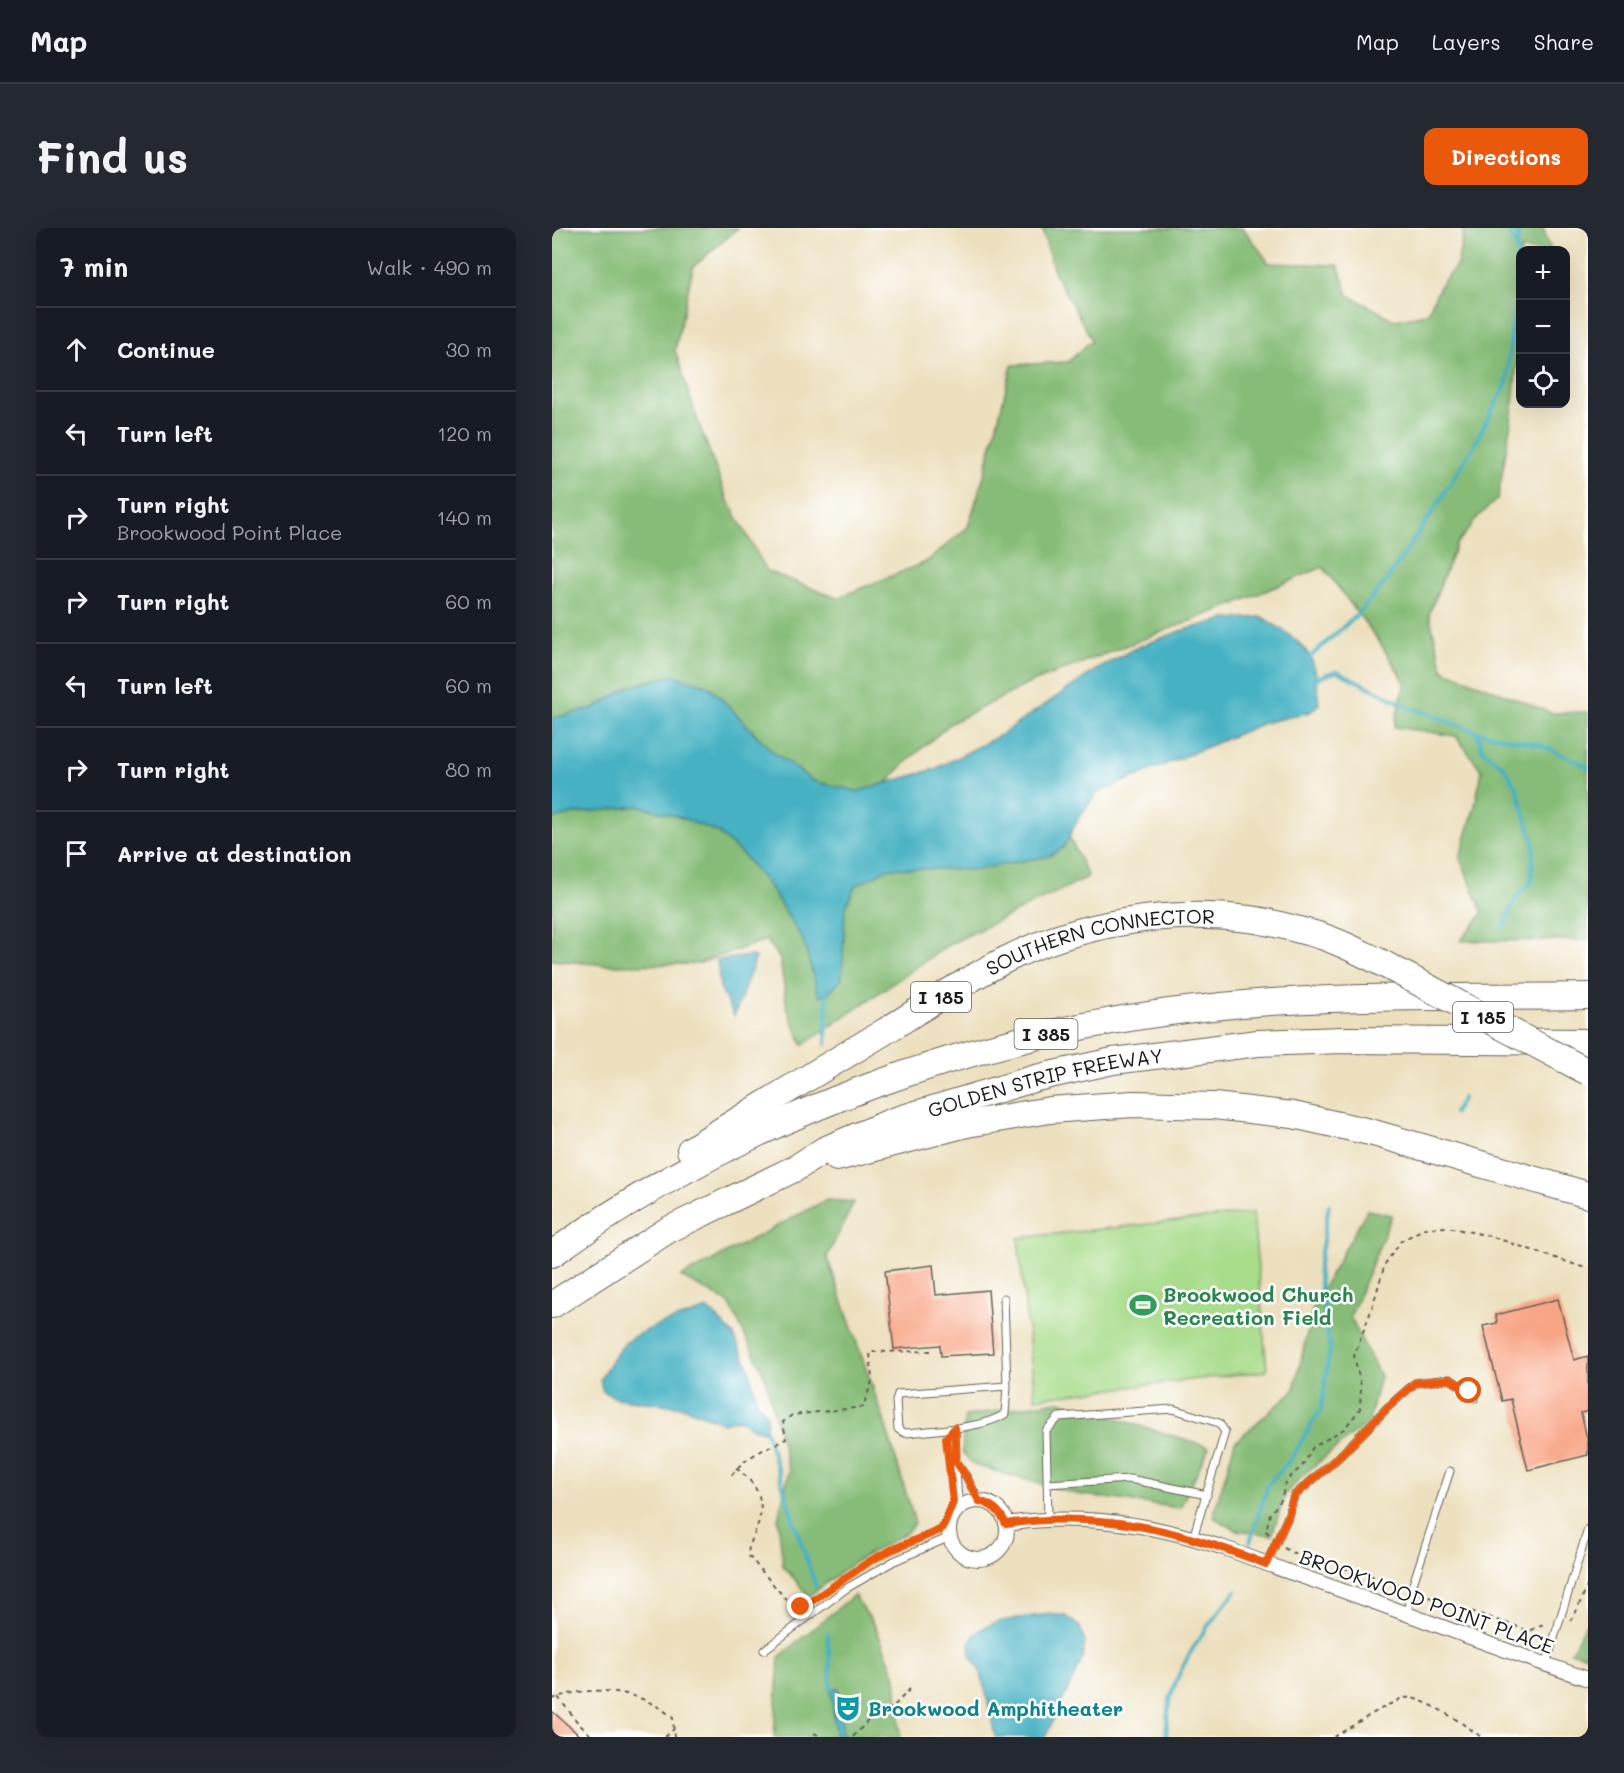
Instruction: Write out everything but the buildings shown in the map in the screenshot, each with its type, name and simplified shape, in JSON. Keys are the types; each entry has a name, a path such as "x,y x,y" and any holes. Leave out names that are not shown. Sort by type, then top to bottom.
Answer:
{"highway":[{"name":"SOUTHERN CONNECTOR","path":"552,1244 569,1228 715,1135 1006,960 1049,941 1092,928 1132,921 1169,917 1230,917 1252,919 1327,938 1378,961 1588,1072"},
{"name":"I 385","path":"552,1254 656,1186 741,1141 860,1089 997,1046 1070,1028 1153,1013 1223,1005 1309,999 1588,996"},
{"name":"GOLDEN STRIP FREEWAY","path":"552,1305 668,1230 796,1168 824,1150 893,1122 1036,1078 1113,1061 1258,1043 1343,1040 1588,1042"},
{"path":"796,1168 967,1124 1050,1110 1133,1104 1214,1106 1293,1115 1370,1132 1588,1195"}],"street":[{"path":"979,1501 991,1504 1000,1512 1006,1524 1007,1533 998,1551 980,1559 970,1558 961,1553 945,1534 953,1511 967,1503 979,1501"},
{"name":"BROOKWOOD POINT PLACE","path":"1006,1524 1037,1519 1114,1521 1193,1538 1588,1679"}],"lane":[{"path":"1004,1298 1007,1386 1005,1414 995,1420 955,1428 905,1434 898,1428 896,1401 898,1394 1007,1386"},
{"path":"1266,1564 1287,1519 1294,1496 1341,1455 1415,1383 1450,1379 1469,1391 1475,1398"},
{"path":"1048,1519 1046,1431 1059,1417 1173,1409 1219,1423 1225,1432 1193,1538"},
{"path":"953,1511 958,1494 955,1428"},
{"path":"956,1462 979,1501"},
{"path":"1407,1614 1411,1590 1450,1471"},
{"path":"1047,1484 1130,1479 1207,1495"},
{"path":"1546,1664 1588,1529"},
{"path":"764,1650 847,1588 945,1534"}],"path":[{"path":"732,1475 739,1465 786,1439 783,1422 792,1415 863,1407 872,1381 870,1352 932,1351"},
{"path":"736,1468 757,1488 760,1504 759,1521 748,1546 748,1555 790,1604 801,1607 807,1604"},
{"path":"945,1534 953,1511"},
{"path":"851,1574 870,1561 899,1547"},
{"path":"1469,1610 1530,1631 1546,1623 1569,1623 1588,1584"},
{"path":"853,1737 875,1713 892,1708 910,1689"},
{"path":"552,1699 582,1691 607,1691 629,1695 651,1702 673,1718 674,1737"},
{"path":"558,1697 579,1724 593,1737"},
{"path":"1334,1737 1373,1713 1404,1698 1440,1710 1465,1724 1481,1737"},
{"path":"665,1737 674,1729"},
{"path":"814,1733 821,1737"}],"green space":[{"path":"552,228 738,228 693,267 675,350 696,416 727,499 767,571 837,598 926,562 968,527 985,472 1012,365 1068,362 1092,340 1054,272 1042,228 1243,228 1269,263 1338,265 1348,295 1394,320 1427,314 1441,284 1457,265 1464,232 1459,228 1543,228 1550,246 1516,246 1516,373 1512,415 1498,498 1478,517 1456,545 1429,614 1443,670 1552,713 1588,712 1588,940 1460,941 1483,913 1460,858 1482,771 1456,736 1394,727 1405,682 1378,640 1323,567 1032,682 951,723 904,764 878,792 1058,812 1088,877 950,944 803,1045 787,1008 780,959 766,940 697,964 608,965 552,960"},
{"path":"826,1200 854,1202 827,1257 885,1423 915,1523 906,1533 856,1561 809,1596 783,1566 778,1519 789,1471 764,1374 729,1303 681,1277"},
{"path":"1367,1210 1392,1215 1350,1317 1380,1376 1369,1421 1303,1475 1285,1495 1272,1535 1236,1530 1213,1517 1235,1442 1294,1390 1314,1304"},
{"name":"Brookwood Church Recreation Field","path":"1253,1213 1267,1371 1035,1398 1018,1238"},
{"path":"1059,1401 1209,1447 1180,1508 1076,1494 974,1465 962,1452 965,1416"},
{"path":"854,1595 875,1626 896,1677 900,1737 774,1737 779,1657"},
{"path":"1588,1624 1588,1655 1571,1652 1585,1625"}],"water":[{"path":"1262,617 1295,639 1313,662 1319,704 1310,712 1264,723 1097,793 1080,816 1063,848 1049,856 975,870 889,868 855,886 845,909 842,979 827,994 819,997 803,940 771,889 743,855 717,832 682,818 640,806 579,813 552,819 552,718 594,708 629,687 672,675 709,686 771,750 813,781 858,791 935,769 999,736 1099,668 1138,647 1183,630 1226,619"},
{"path":"756,957 734,1016 720,988 717,960"},
{"path":"708,1309 733,1334 749,1368 757,1402 767,1414 766,1432 737,1419 724,1423 683,1407 616,1398 603,1391 600,1380 602,1375 626,1342 657,1326"},
{"path":"1051,1614 1066,1616 1080,1627 1085,1642 1082,1660 1045,1737 995,1737 981,1674 970,1654 970,1642 976,1633 986,1626 1014,1618"},
{"path":"838,1688 841,1702 842,1737 836,1737 831,1689"}],"waterway":[{"path":"1508,228 1516,248"},
{"path":"1517,246 1519,228"},
{"path":"1310,657 1359,613 1386,581 1473,447 1507,382 1511,332 1517,300"},
{"path":"1317,678 1337,671 1407,706 1477,732 1541,745 1588,767"},
{"path":"1477,732 1482,749 1505,768 1517,789 1534,844 1531,883 1516,897 1504,927"},
{"path":"826,1044 827,994"},
{"path":"1454,1113 1463,1098"},
{"path":"1250,1542 1268,1485 1290,1460 1321,1409 1330,1349 1318,1270 1329,1205"},
{"path":"766,1432 816,1587"},
{"path":"1166,1737 1167,1716 1176,1680 1207,1627 1236,1591"},
{"path":"828,1634 831,1689"}],"place":[{"name":"Brookwood Church Recreation Field","path":"1143,1305"},
{"name":"Brookwood Amphitheater","path":"848,1708"}],"route":[{"path":"801,1607 870,1561 940,1530 953,1502 946,1438 955,1428 956,1462 979,1501 991,1504 1000,1512 1006,1524 1037,1519 1114,1521 1193,1538 1266,1564 1287,1519 1294,1496 1341,1455 1415,1383 1450,1379 1469,1391"}]}
